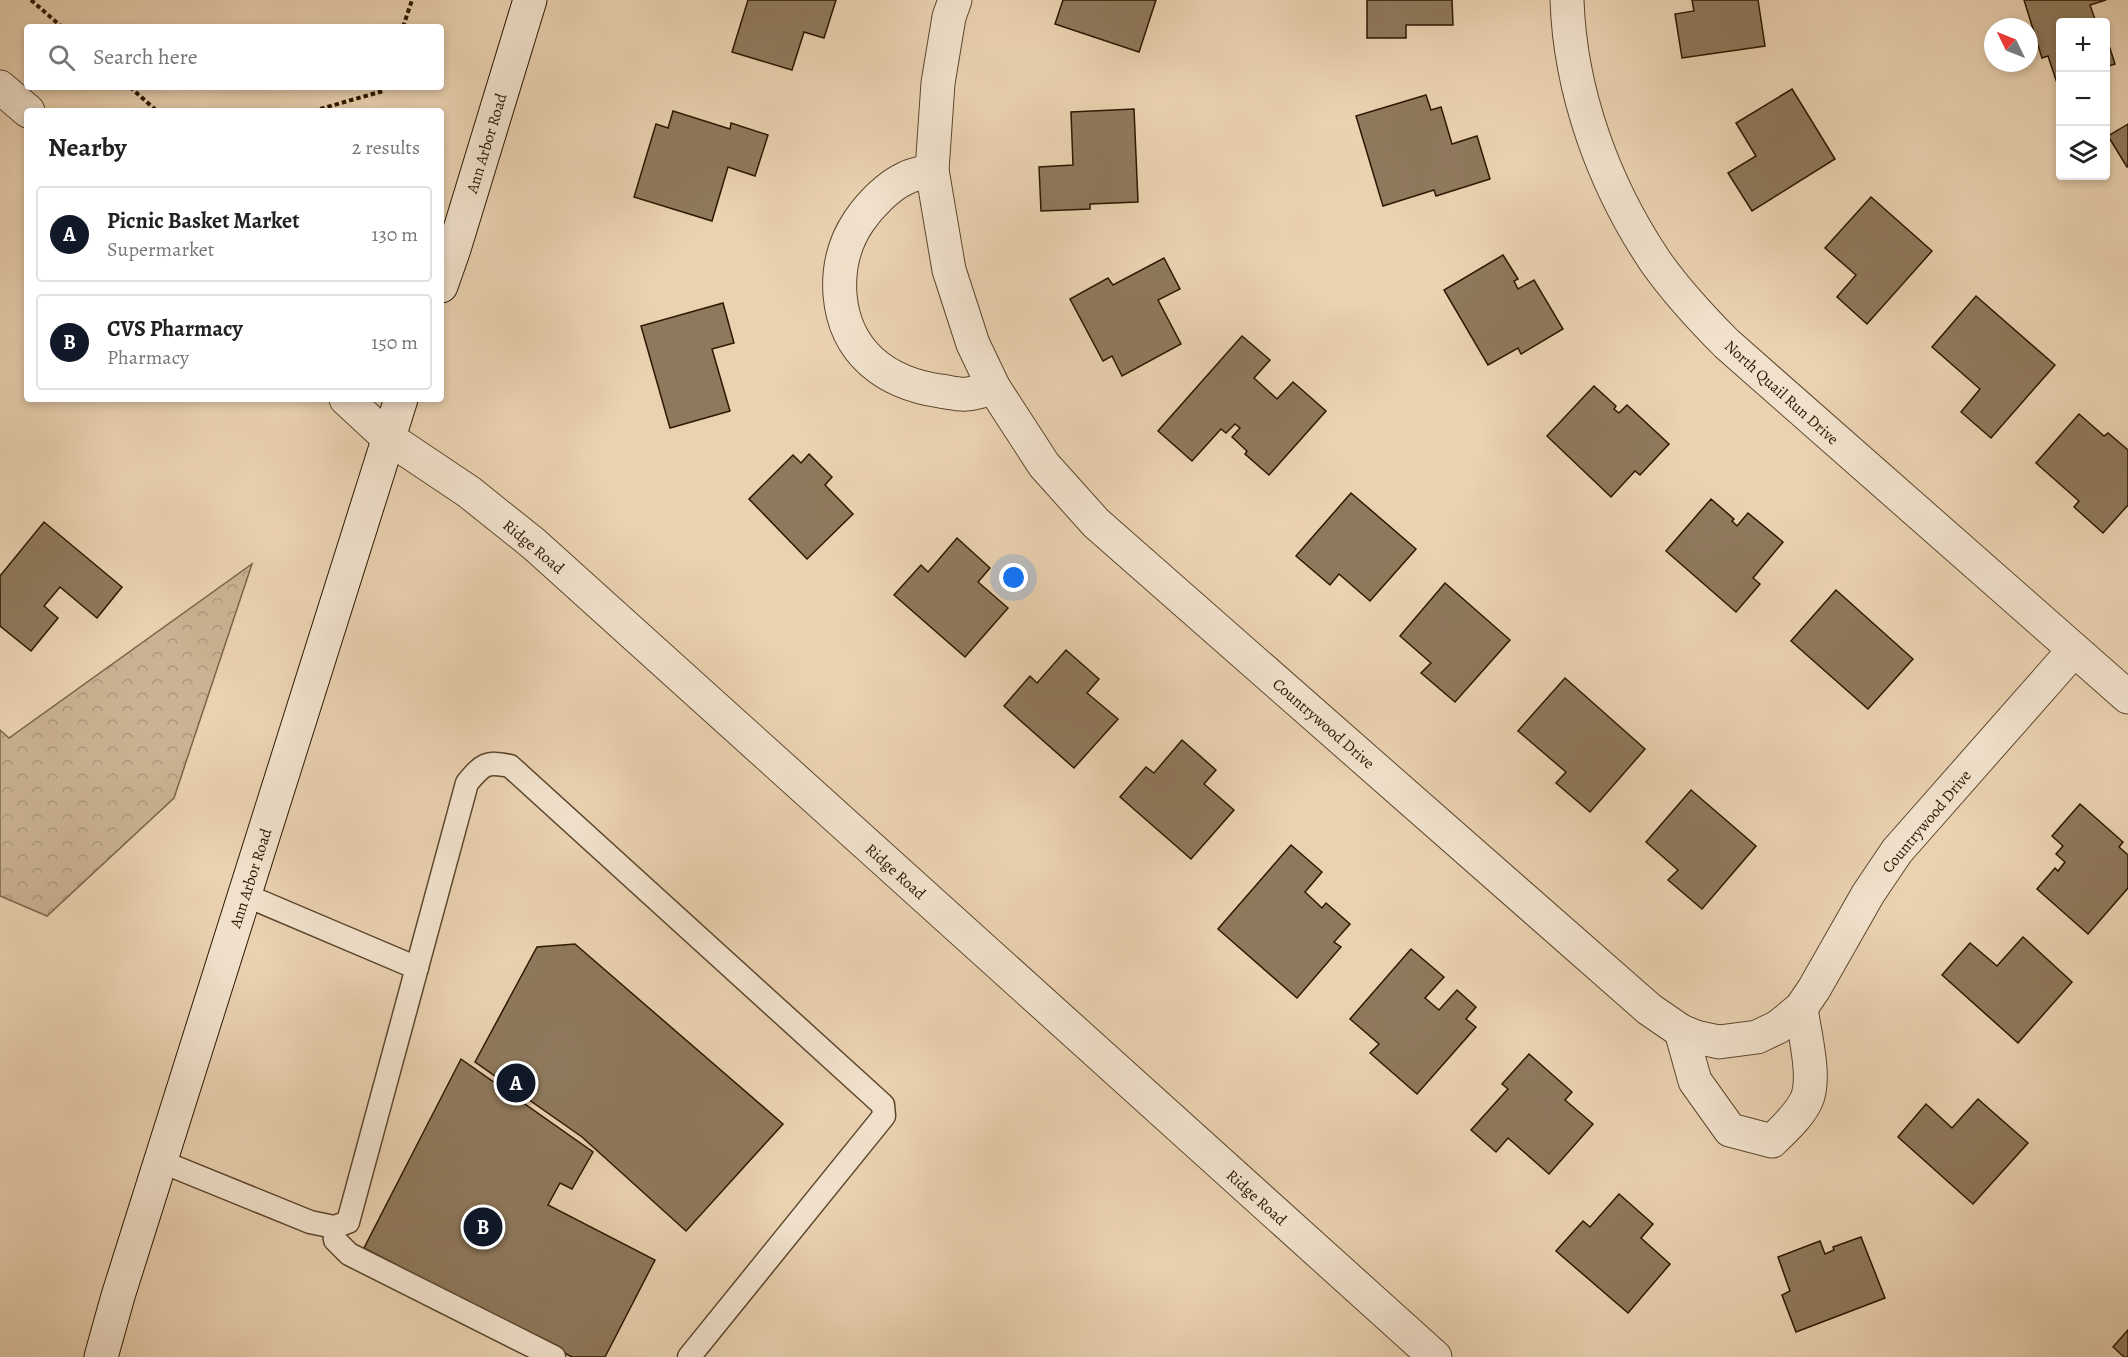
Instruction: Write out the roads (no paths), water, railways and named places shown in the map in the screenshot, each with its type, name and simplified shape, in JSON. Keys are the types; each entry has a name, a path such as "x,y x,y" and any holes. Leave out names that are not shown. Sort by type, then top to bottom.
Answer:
{"street":[{"name":"Ann Arbor Road","path":"444,277 530,0"},
{"name":"Countrywood Drive","path":"955,0 938,83 932,170 949,270 973,344 994,388 1044,465 1096,523 1649,1009 1681,1031 1719,1042 1756,1037 1778,1027 1801,1008 1868,894 1897,851 2074,650"},
{"name":"North Quail Run Drive","path":"1567,0 1576,76 1598,152 1624,209 1662,270 1694,311 1727,344 2128,697"},
{"path":"0,87 24,108"},
{"path":"932,170 905,178 885,192 866,210 851,233 841,259 842,312 854,339 870,361 891,377 916,387 965,394 994,388"},
{"name":"Ridge Road","path":"349,402 387,437 469,492 534,544 1435,1357"},
{"name":"Ann Arbor Road","path":"101,1357 160,1161 400,402"},
{"path":"1681,1031 1695,1081 1730,1130 1772,1141 1793,1120 1807,1100 1810,1075 1801,1008"}],"lane":[{"path":"160,1161 310,1222 334,1227 348,1222 467,783 480,768 492,762 510,766 884,1105 884,1116 689,1357"},
{"path":"245,895 417,968"},
{"path":"334,1227 335,1239 349,1254 554,1357"}],"place":[{"name":"Picnic Basket Market","path":"516,1083"},
{"name":"CVS Pharmacy","path":"483,1227"}]}
